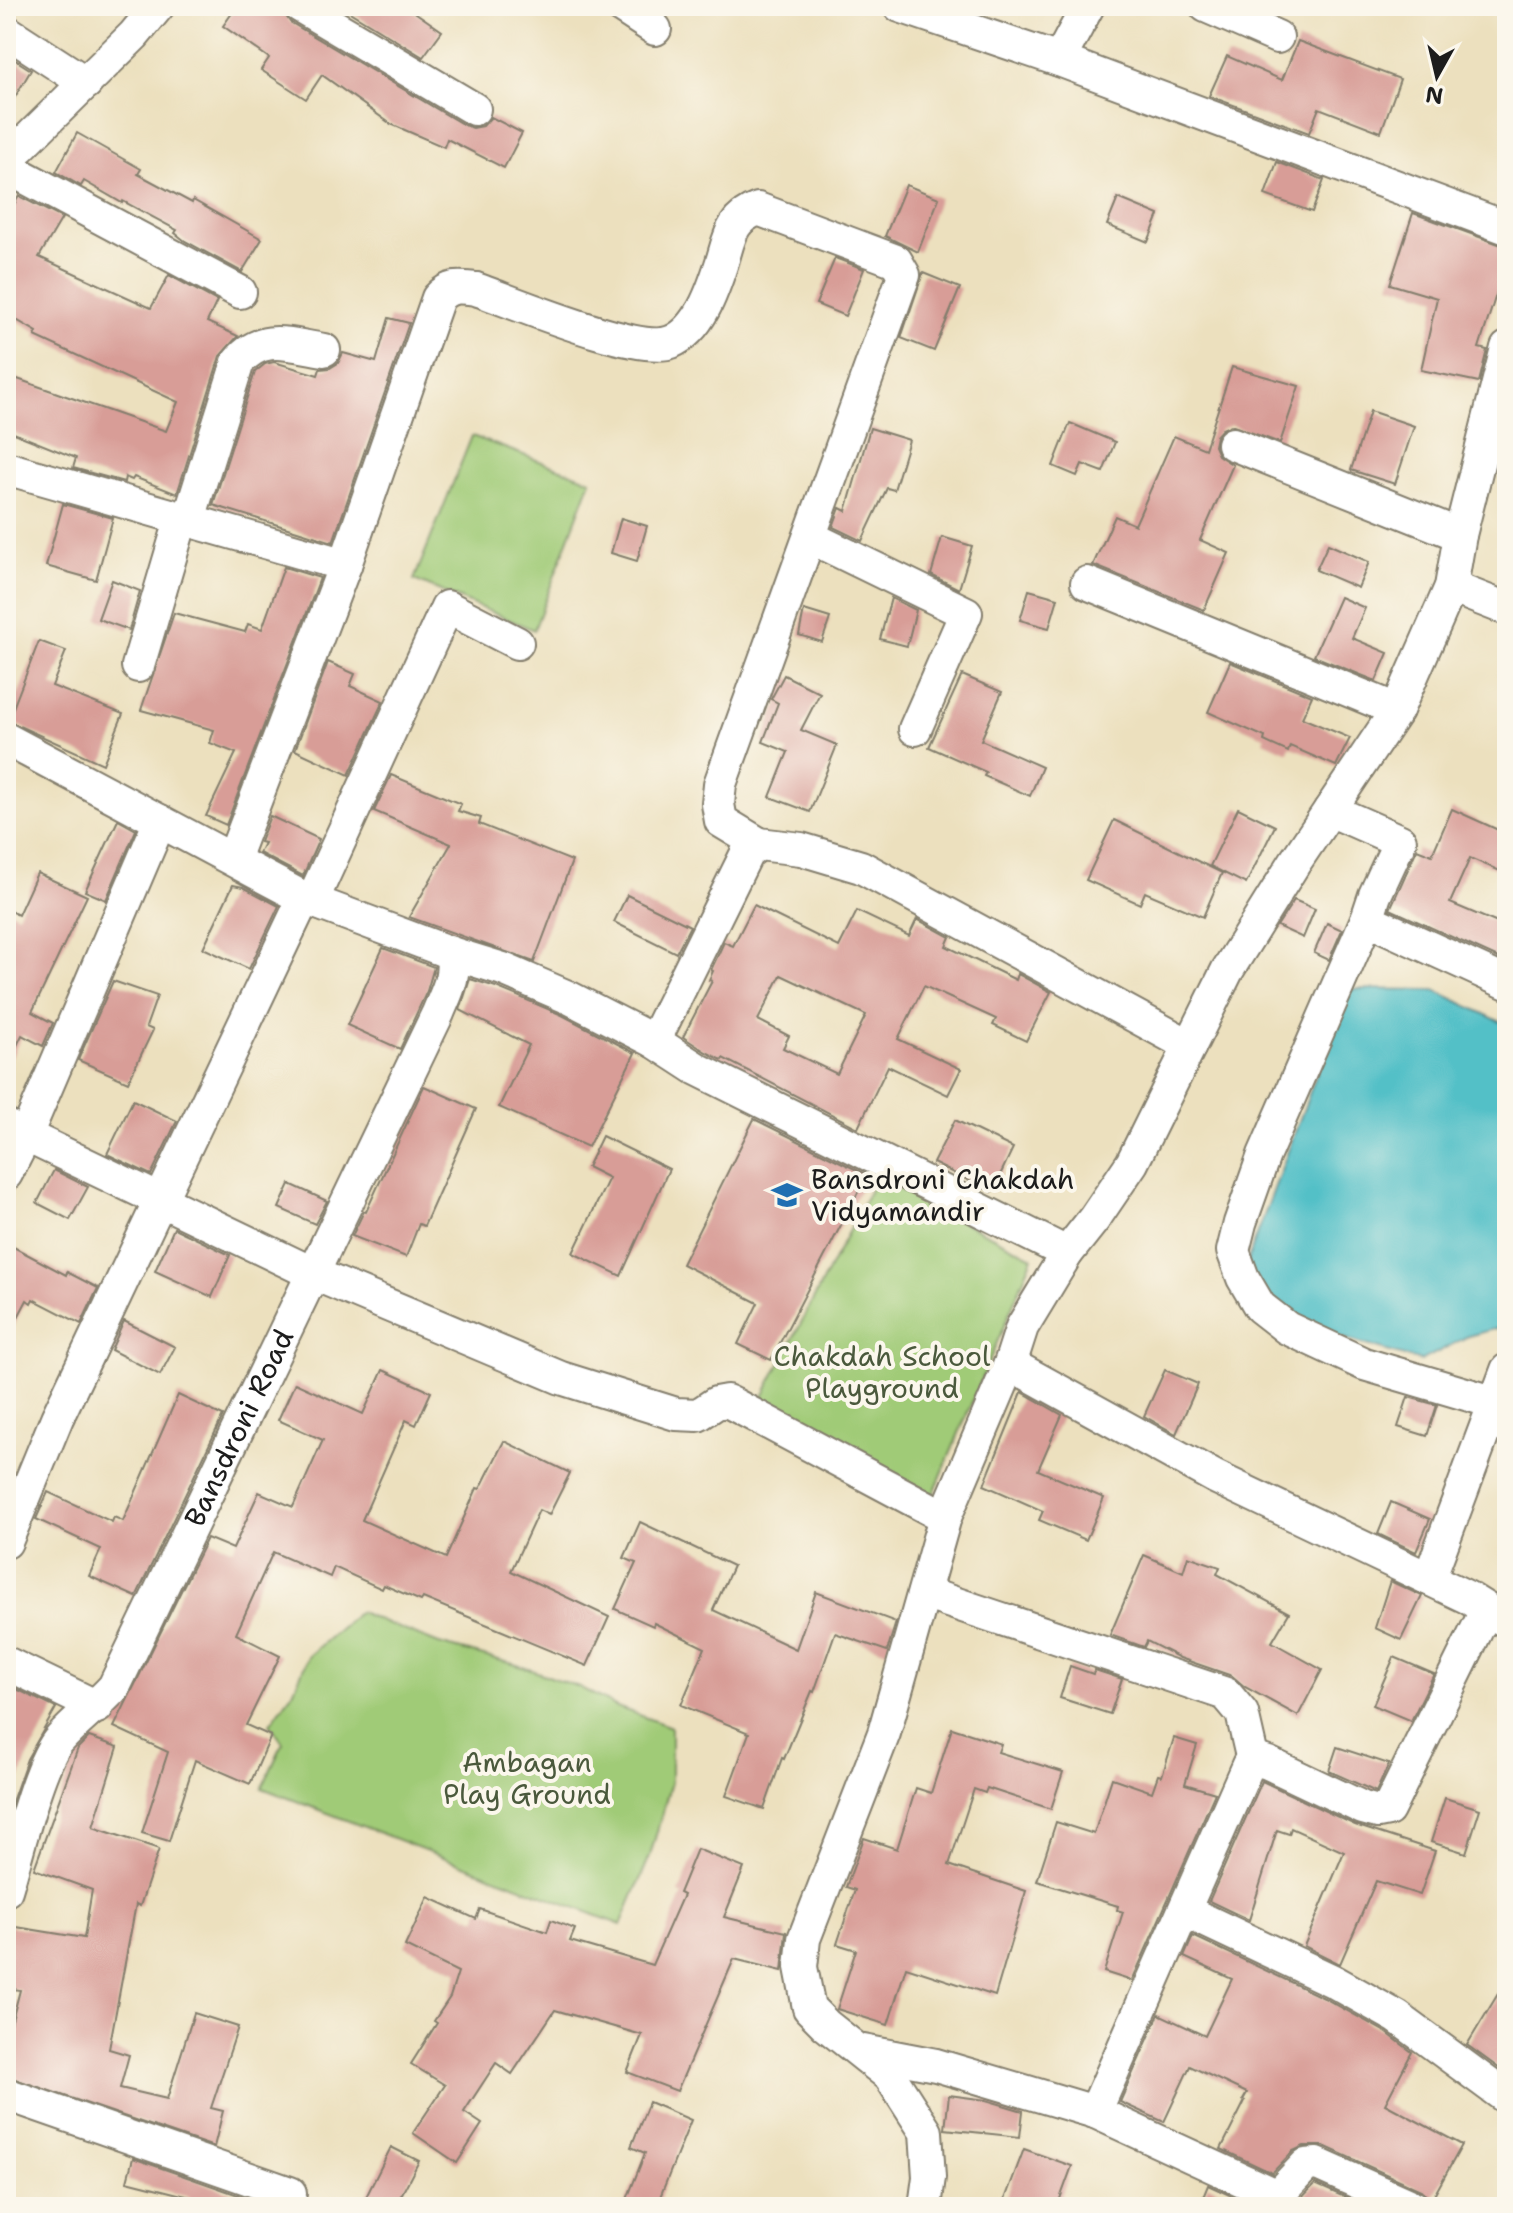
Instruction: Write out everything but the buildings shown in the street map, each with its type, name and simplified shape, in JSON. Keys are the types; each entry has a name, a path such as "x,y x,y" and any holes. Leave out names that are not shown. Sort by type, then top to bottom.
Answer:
{"street":[{"path":"6,156 20,147 86,83 158,6"},
{"path":"300,6 474,109"},
{"path":"620,6 655,29"},
{"path":"900,6 1059,60 1507,228"},
{"path":"1059,60 1088,6"},
{"path":"1206,6 1277,37"},
{"path":"6,31 86,83"},
{"path":"6,167 240,292"},
{"path":"233,859 345,565 438,298 447,289 459,286 476,289 597,332 646,344 668,344 685,334 700,315 717,278 732,228 743,215 758,209 896,261 904,275 720,784 718,804 721,821 759,844 801,849 861,867 1190,1046"},
{"path":"138,666 238,362 249,349 266,342 324,350"},
{"path":"925,2207 929,2177 926,2132 890,2076 809,2008 801,1967 804,1939 884,1733 945,1517 1010,1364 1022,1327 1067,1253 1132,1163 1227,971 1397,710 1451,587 1460,535 1501,406 1507,348"},
{"path":"1233,444 1460,535"},
{"path":"6,468 345,565"},
{"path":"810,537 966,613 915,729"},
{"path":"1087,583 1397,710"},
{"path":"1451,587 1507,609"},
{"path":"6,1542 57,1418 447,607 517,643"},
{"path":"9,748 160,821 308,899 451,953 492,965 557,992 654,1041 697,1069 1067,1253"},
{"path":"1330,810 1400,841 1264,1155 1233,1251 1243,1278 1260,1307 1287,1328 1364,1364 1493,1402"},
{"path":"6,1174 16,1130 160,821"},
{"path":"654,1041 747,853 759,844"},
{"path":"1367,919 1507,983"},
{"name":"Bansdroni Road","path":"6,1890 11,1856 46,1762 59,1740 97,1707 114,1687 438,1013 452,979 454,965 451,953"},
{"path":"16,1130 314,1274 561,1378 676,1414 698,1415 716,1403 727,1401 945,1517"},
{"path":"1010,1364 1215,1477 1467,1597 1497,1616 1388,1810 1378,1812 1363,1808 1268,1763 1253,1761 1248,1765 1095,2112"},
{"path":"1429,1579 1507,1370"},
{"path":"924,1593 1226,1694 1242,1713 1253,1761"},
{"path":"6,1663 97,1707"},
{"path":"1185,1911 1333,1981 1397,2017 1507,2098"},
{"path":"859,2051 936,2065 1095,2112 1275,2202 1306,2165 1317,2164 1413,2207"},
{"path":"6,2094 290,2193"}],"green space":[{"path":"472,436 591,480 534,630 414,580"},
{"name":"Chakdah School Playground","path":"876,1178 1033,1257 928,1507 755,1412"},
{"name":"Ambagan Play Ground","path":"359,1612 439,1644 517,1665 579,1687 617,1707 671,1727 671,1782 650,1856 621,1925 262,1788 283,1743 270,1724 293,1692 309,1655"}],"water":[{"path":"1348,989 1435,990 1507,1025 1507,1319 1503,1327 1468,1336 1421,1361 1295,1324 1244,1270"}],"place":[{"name":"Bansdroni Chakdah Vidyamandir","path":"787,1195"}]}
